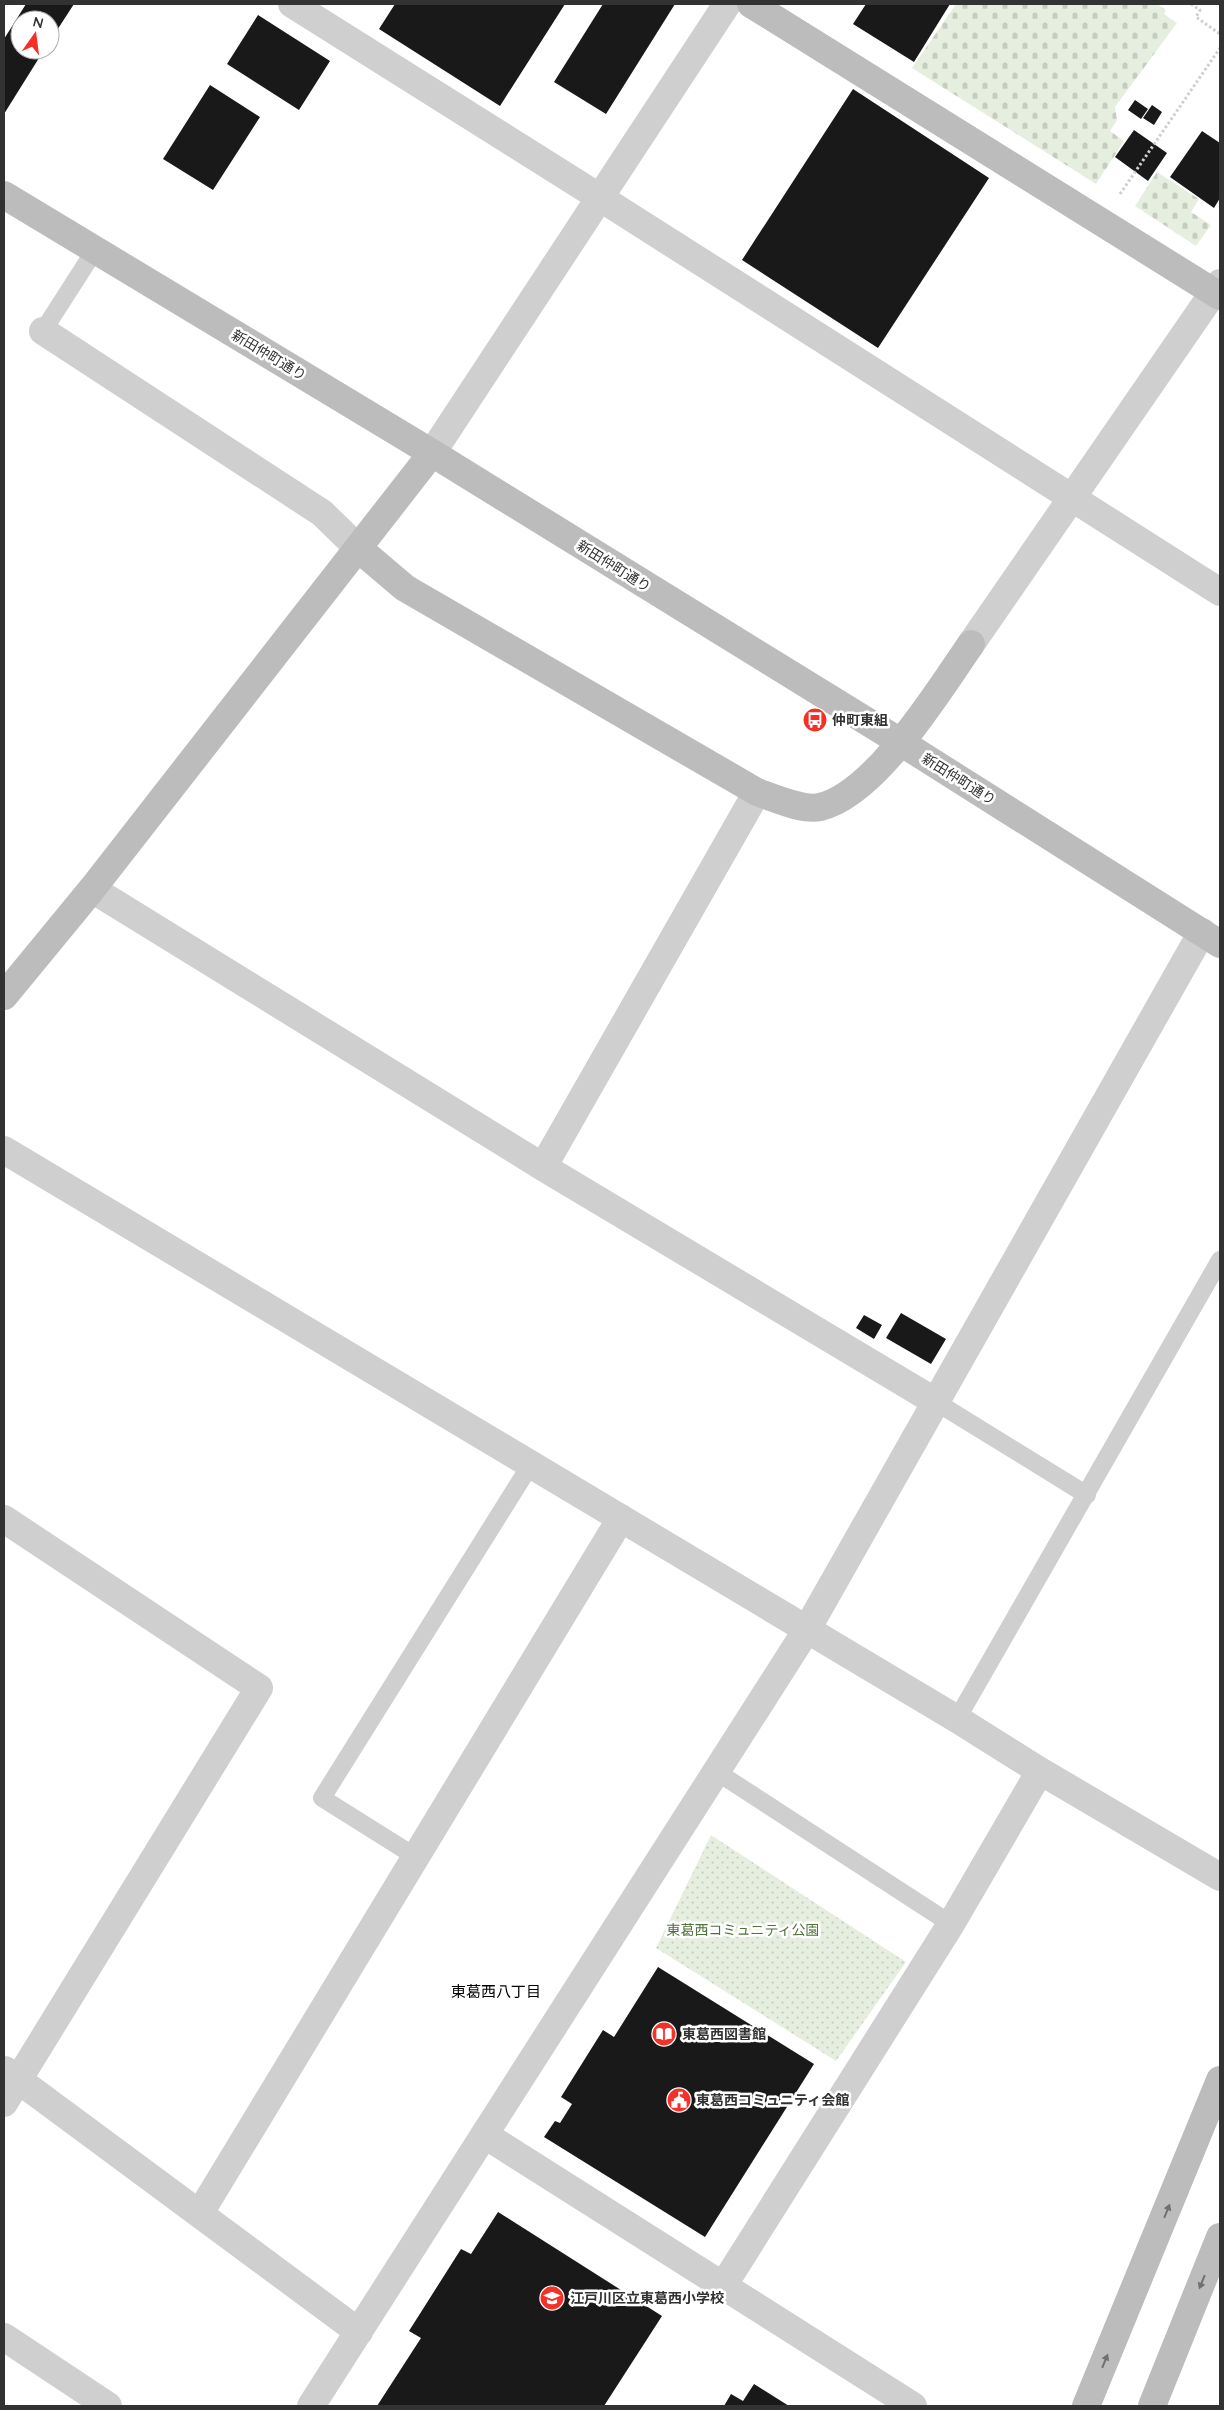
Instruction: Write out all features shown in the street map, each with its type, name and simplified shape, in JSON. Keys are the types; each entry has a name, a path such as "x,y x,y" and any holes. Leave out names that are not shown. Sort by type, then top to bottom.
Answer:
{"street":[{"path":"292,4 599,196 1220,592"},
{"path":"4,996 92,889 432,453 599,196 727,4"},
{"path":"43,331 322,513 358,549 405,588 757,792 791,804 819,808 852,792 902,743 1218,290 1101,221 751,4"},
{"name":"新田仲町通り","path":"4,195 432,453 902,743 1211,938"},
{"path":"543,1167 757,792"},
{"path":"92,889 543,1167 936,1402"},
{"path":"311,2406 806,1631 936,1402 1211,938"},
{"path":"4,1150 1220,1877"},
{"path":"200,2213 622,1518"},
{"path":"4,1519 259,1688 11,2075 4,2103"},
{"path":"723,2286 951,1924 1040,1771"},
{"path":"11,2075 359,2332"},
{"path":"1086,2406 1220,2080"},
{"path":"484,2135 913,2406"},
{"path":"1152,2406 1220,2237"},
{"path":"4,2337 108,2406"}],"lane":[{"path":"43,331 95,250"},
{"path":"958,1719 1220,1260"},
{"path":"936,1402 1087,1495"},
{"path":"416,1857 322,1798 531,1464"},
{"path":"717,1772 951,1924"}],"path":[{"path":"1191,4 1200,10 1196,17 1220,34"},
{"path":"1101,221 1220,48"}],"green space":[{"path":"956,4 1157,4 1166,10 1164,14 1177,23 1115,107 1117,120 1110,131 1124,141 1096,184 912,68"},
{"path":"1157,172 1199,199 1191,212 1211,225 1196,246 1135,206"},
{"name":"東葛西コミュニティ公園","path":"711,1835 906,1962 836,2061 656,1948"}],"building":[{"path":"26,4 74,4 60,26 60,10 22,10"},
{"path":"395,4 565,4 500,106 379,29"},
{"path":"603,4 675,4 606,114 554,82"},
{"path":"866,4 950,4 914,62 853,24"},
{"path":"258,15 330,61 299,110 227,64"},
{"path":"10,29 10,60 38,60 4,114 4,39"},
{"path":"210,85 260,117 213,190 163,159"},
{"path":"853,89 989,178 878,348 742,260"},
{"path":"1135,100 1148,109 1141,119 1128,110"},
{"path":"1152,105 1162,112 1154,125 1143,118"},
{"path":"1134,130 1167,153 1148,181 1115,157"},
{"path":"1202,131 1220,143 1220,198 1214,208 1170,177"},
{"path":"901,1313 946,1339 931,1364 886,1338"},
{"path":"864,1315 882,1325 874,1339 856,1328"},
{"name":"東葛西コミュニティ会館","path":"658,1967 814,2064 705,2237 544,2137 555,2121 560,2123 572,2104 561,2097 603,2030 614,2037"},
{"path":"498,2212 662,2316 604,2406 377,2406 421,2338 409,2331 461,2249 471,2254"},
{"path":"754,2384 789,2406 724,2406 731,2394 743,2401"}],"place":[{"name":"仲町東組","path":"815,720"},
{"name":"東葛西図書館","path":"664,2034"},
{"name":"東葛西コミュニティ会館","path":"679,2100"},
{"name":"江戸川区立東葛西小学校","path":"552,2298"}],"district":[{"name":"東葛西八丁目","path":"496,1991"}]}
